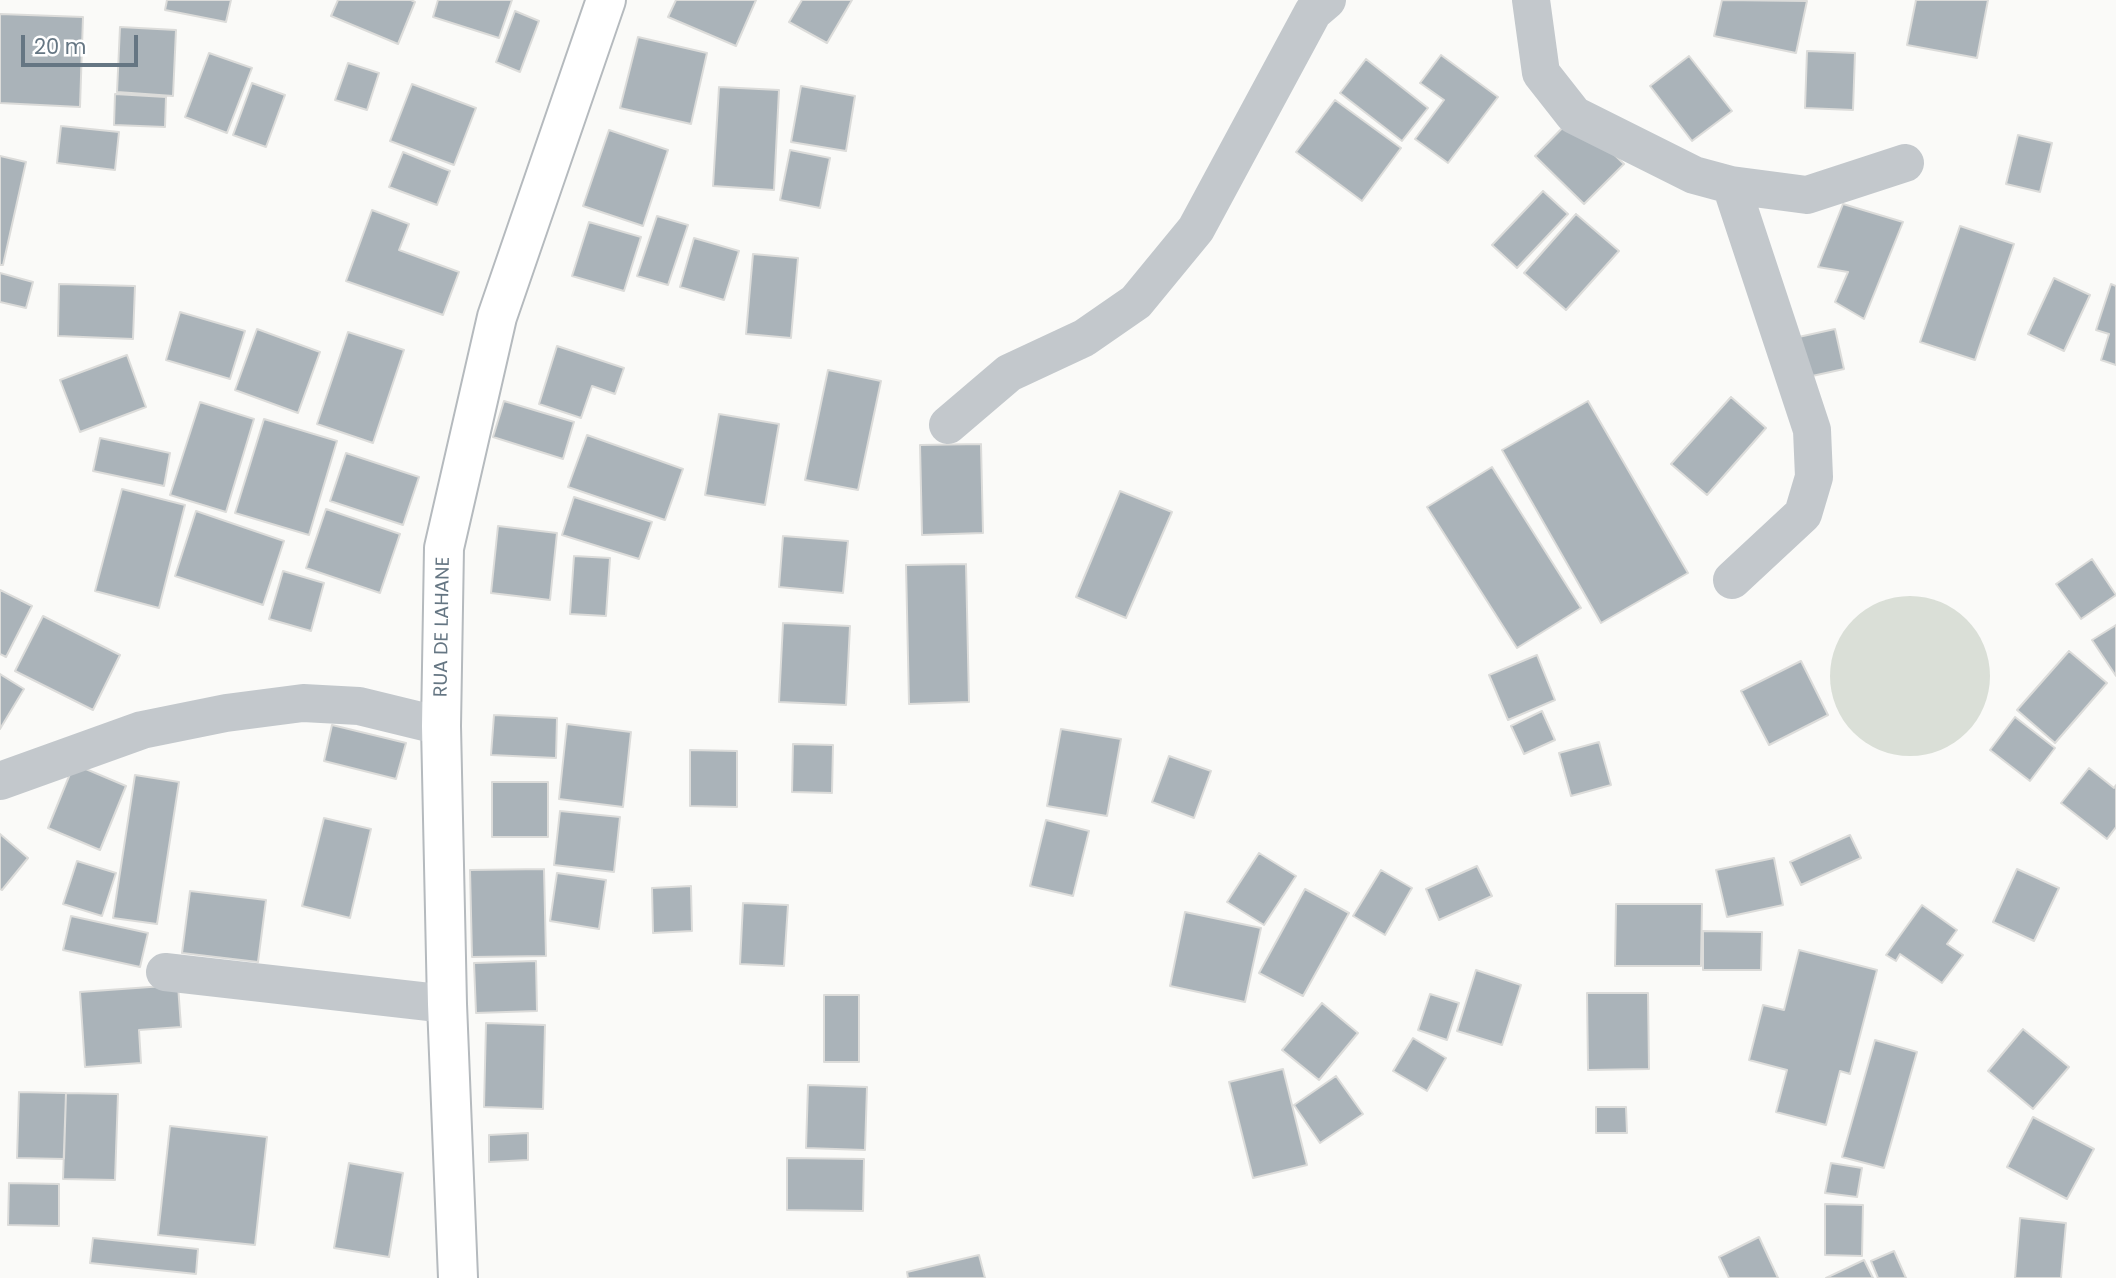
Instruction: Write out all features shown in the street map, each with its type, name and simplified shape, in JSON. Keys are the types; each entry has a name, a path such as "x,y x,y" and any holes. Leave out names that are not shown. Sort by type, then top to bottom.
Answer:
{"main road":[{"name":"RUA DE LAHANE","path":"458,1278 447,1004 441,726 444,548 497,317 606,0"}],"street":[{"path":"1531,0 1541,74 1574,115 1694,175 1731,185 1807,195 1905,163"},
{"path":"948,425 1009,373 1084,338 1136,302 1196,229 1315,4"},
{"path":"1731,185 1812,430 1814,477 1803,514 1732,580"},
{"path":"0,781 142,730 226,713 303,703 359,706 441,726"},
{"path":"165,972 447,1004"}],"shaded area":[{"path":"1910,596 1940,602 1966,620 1984,646 1990,676 1984,706 1966,732 1940,750 1910,756 1880,750 1854,732 1836,706 1830,676 1836,646 1854,620 1880,602"}],"building":[{"path":"167,0 231,0 226,22 165,10"},
{"path":"338,0 415,2 398,44 331,16"},
{"path":"438,0 512,0 499,38 433,17"},
{"path":"676,0 756,0 736,46 668,17"},
{"path":"802,0 852,0 827,43 789,22"},
{"path":"1722,0 1807,1 1796,53 1714,36"},
{"path":"1916,0 1988,0 1977,58 1907,45"},
{"path":"515,11 539,21 520,72 496,62"},
{"path":"0,14 83,17 80,107 0,103"},
{"path":"120,27 176,30 173,96 117,92"},
{"path":"638,37 707,53 691,124 620,108"},
{"path":"1807,51 1855,53 1853,110 1805,108"},
{"path":"209,53 252,68 227,133 185,117"},
{"path":"1441,55 1498,97 1448,163 1415,139 1444,100 1420,83"},
{"path":"1689,56 1732,111 1692,141 1650,86"},
{"path":"1366,59 1428,108 1402,141 1340,93"},
{"path":"348,63 379,73 367,110 335,100"},
{"path":"252,83 285,95 266,147 233,135"},
{"path":"412,84 476,108 454,165 390,141"},
{"path":"801,86 855,96 846,151 791,142"},
{"path":"719,87 779,90 774,190 713,186"},
{"path":"115,94 166,97 165,127 114,125"},
{"path":"1335,100 1401,148 1362,201 1296,152"},
{"path":"1574,116 1624,164 1584,204 1535,156"},
{"path":"61,126 119,132 115,170 57,163"},
{"path":"609,130 668,150 643,226 583,206"},
{"path":"2018,135 2052,143 2040,192 2006,184"},
{"path":"790,150 830,158 820,208 780,200"},
{"path":"403,152 450,171 437,205 389,187"},
{"path":"0,156 26,162 3,265 0,265"},
{"path":"1543,191 1568,214 1517,268 1492,245"},
{"path":"1843,204 1903,222 1864,319 1835,302 1848,272 1818,267"},
{"path":"372,210 409,224 399,250 459,272 443,315 346,281"},
{"path":"1576,214 1619,251 1566,310 1524,273"},
{"path":"657,216 688,225 668,285 637,276"},
{"path":"589,222 641,237 624,291 572,276"},
{"path":"1960,226 2014,244 1975,360 1920,342"},
{"path":"694,238 739,251 724,300 680,287"},
{"path":"753,254 798,258 791,338 746,334"},
{"path":"0,273 33,282 26,308 0,302"},
{"path":"2054,278 2090,295 2064,351 2028,334"},
{"path":"59,284 135,286 133,339 58,336"},
{"path":"2111,284 2116,286 2116,365 2101,360 2109,334 2096,330"},
{"path":"180,312 245,331 230,379 166,360"},
{"path":"257,329 320,352 298,413 235,390"},
{"path":"1835,329 1844,369 1803,378 1794,338"},
{"path":"348,332 404,350 373,443 317,424"},
{"path":"557,346 624,368 615,394 592,386 581,418 539,404"},
{"path":"127,355 146,407 80,432 60,380"},
{"path":"828,370 881,381 858,490 805,480"},
{"path":"1731,397 1766,428 1707,495 1671,464"},
{"path":"504,401 574,422 563,459 493,437"},
{"path":"1588,401 1688,573 1601,623 1502,450"},
{"path":"200,402 254,419 226,512 170,495"},
{"path":"719,414 779,424 765,505 705,495"},
{"path":"264,419 337,441 309,535 235,513"},
{"path":"587,435 683,469 665,520 568,487"},
{"path":"100,438 170,453 164,486 93,471"},
{"path":"981,444 983,533 922,535 920,445"},
{"path":"346,453 419,477 403,525 330,501"},
{"path":"1492,467 1581,608 1517,648 1427,507"},
{"path":"122,489 185,505 159,608 95,591"},
{"path":"1120,491 1172,512 1126,618 1076,597"},
{"path":"574,497 652,522 639,559 562,535"},
{"path":"326,509 400,534 380,593 306,568"},
{"path":"196,511 284,541 263,605 175,576"},
{"path":"498,526 557,533 550,600 491,593"},
{"path":"783,536 848,541 843,593 779,587"},
{"path":"574,556 610,558 606,616 570,614"},
{"path":"2092,559 2116,595 2081,619 2056,584"},
{"path":"966,564 969,702 909,704 906,565"},
{"path":"283,571 324,583 311,631 269,619"},
{"path":"0,590 32,606 6,657 0,654"},
{"path":"43,616 120,655 93,710 15,671"},
{"path":"783,623 850,626 846,705 779,702"},
{"path":"2116,625 2116,676 2092,640"},
{"path":"2069,651 2107,683 2055,743 2017,710"},
{"path":"1537,655 1555,700 1508,720 1489,675"},
{"path":"1801,661 1828,715 1769,745 1741,691"},
{"path":"0,674 24,689 0,729"},
{"path":"1542,711 1555,740 1524,754 1511,726"},
{"path":"494,715 557,718 556,758 491,755"},
{"path":"2015,717 2055,748 2030,781 1990,750"},
{"path":"567,724 631,732 623,807 559,799"},
{"path":"332,725 406,743 396,779 324,761"},
{"path":"1061,729 1121,739 1107,816 1047,806"},
{"path":"1599,742 1611,785 1571,796 1559,753"},
{"path":"793,744 833,745 832,793 792,792"},
{"path":"690,750 737,751 737,807 690,806"},
{"path":"1169,756 1211,771 1194,818 1152,802"},
{"path":"74,764 126,786 100,850 48,828"},
{"path":"2089,768 2114,788 2116,785 2116,827 2107,839 2061,803"},
{"path":"135,775 179,782 157,924 113,918"},
{"path":"492,782 548,782 548,837 492,837"},
{"path":"560,811 620,817 614,872 554,865"},
{"path":"324,818 371,829 350,918 302,906"},
{"path":"1046,820 1089,831 1073,896 1030,886"},
{"path":"0,834 28,858 2,890 0,889"},
{"path":"1850,835 1861,858 1801,885 1790,862"},
{"path":"1259,853 1296,876 1264,925 1227,902"},
{"path":"1774,858 1783,905 1727,917 1716,870"},
{"path":"77,861 116,873 102,916 63,904"},
{"path":"1477,866 1492,896 1439,920 1426,889"},
{"path":"544,869 546,956 472,957 470,870"},
{"path":"2017,869 2059,888 2034,941 1993,922"},
{"path":"1381,870 1412,888 1385,935 1353,916"},
{"path":"557,873 606,880 599,929 550,921"},
{"path":"691,886 692,931 653,933 652,888"},
{"path":"1305,889 1349,913 1303,996 1259,973"},
{"path":"190,891 266,900 258,962 182,953"},
{"path":"743,903 788,905 784,966 740,964"},
{"path":"1616,904 1702,904 1701,966 1615,966"},
{"path":"1922,905 1957,930 1947,944 1963,955 1942,983 1900,954 1896,961 1886,955"},
{"path":"1185,912 1261,928 1245,1002 1170,986"},
{"path":"71,916 148,933 140,967 63,950"},
{"path":"1703,931 1762,932 1761,970 1703,970"},
{"path":"1799,950 1877,970 1850,1074 1840,1071 1826,1125 1776,1112 1787,1070 1749,1060 1763,1005 1784,1010"},
{"path":"536,961 537,1011 476,1013 474,963"},
{"path":"1476,970 1521,985 1502,1045 1457,1031"},
{"path":"178,985 181,1027 139,1030 141,1063 85,1067 80,992"},
{"path":"1587,993 1648,993 1649,1069 1588,1070"},
{"path":"1430,994 1459,1003 1447,1040 1418,1030"},
{"path":"824,995 859,995 859,1062 824,1062"},
{"path":"1322,1003 1358,1033 1319,1080 1282,1050"},
{"path":"486,1023 545,1025 543,1109 484,1107"},
{"path":"2023,1029 2069,1067 2033,1109 1988,1071"},
{"path":"1413,1038 1446,1058 1427,1091 1393,1071"},
{"path":"1875,1040 1917,1052 1884,1168 1842,1157"},
{"path":"1283,1069 1307,1165 1253,1178 1229,1082"},
{"path":"1336,1076 1363,1114 1320,1143 1294,1105"},
{"path":"808,1085 867,1087 865,1150 806,1148"},
{"path":"19,1092 66,1093 64,1159 17,1158"},
{"path":"66,1093 118,1094 115,1180 63,1179"},
{"path":"1596,1107 1626,1107 1627,1133 1596,1133"},
{"path":"2033,1117 2094,1149 2067,1199 2007,1167"},
{"path":"170,1126 267,1137 255,1245 158,1235"},
{"path":"528,1133 528,1160 489,1162 489,1135"},
{"path":"787,1158 864,1159 863,1211 787,1210"},
{"path":"349,1163 403,1173 389,1257 334,1248"},
{"path":"1831,1163 1862,1168 1857,1197 1825,1193"},
{"path":"9,1183 59,1184 59,1226 8,1225"},
{"path":"1825,1204 1863,1205 1862,1256 1825,1255"},
{"path":"2020,1218 2066,1223 2061,1278 2015,1278"},
{"path":"1759,1237 1778,1278 1729,1278 1719,1257"},
{"path":"93,1238 198,1249 196,1274 90,1263"},
{"path":"1894,1251 1906,1278 1878,1278 1871,1261"},
{"path":"979,1255 985,1278 908,1278 907,1272"},
{"path":"1864,1260 1873,1278 1826,1278"}]}
